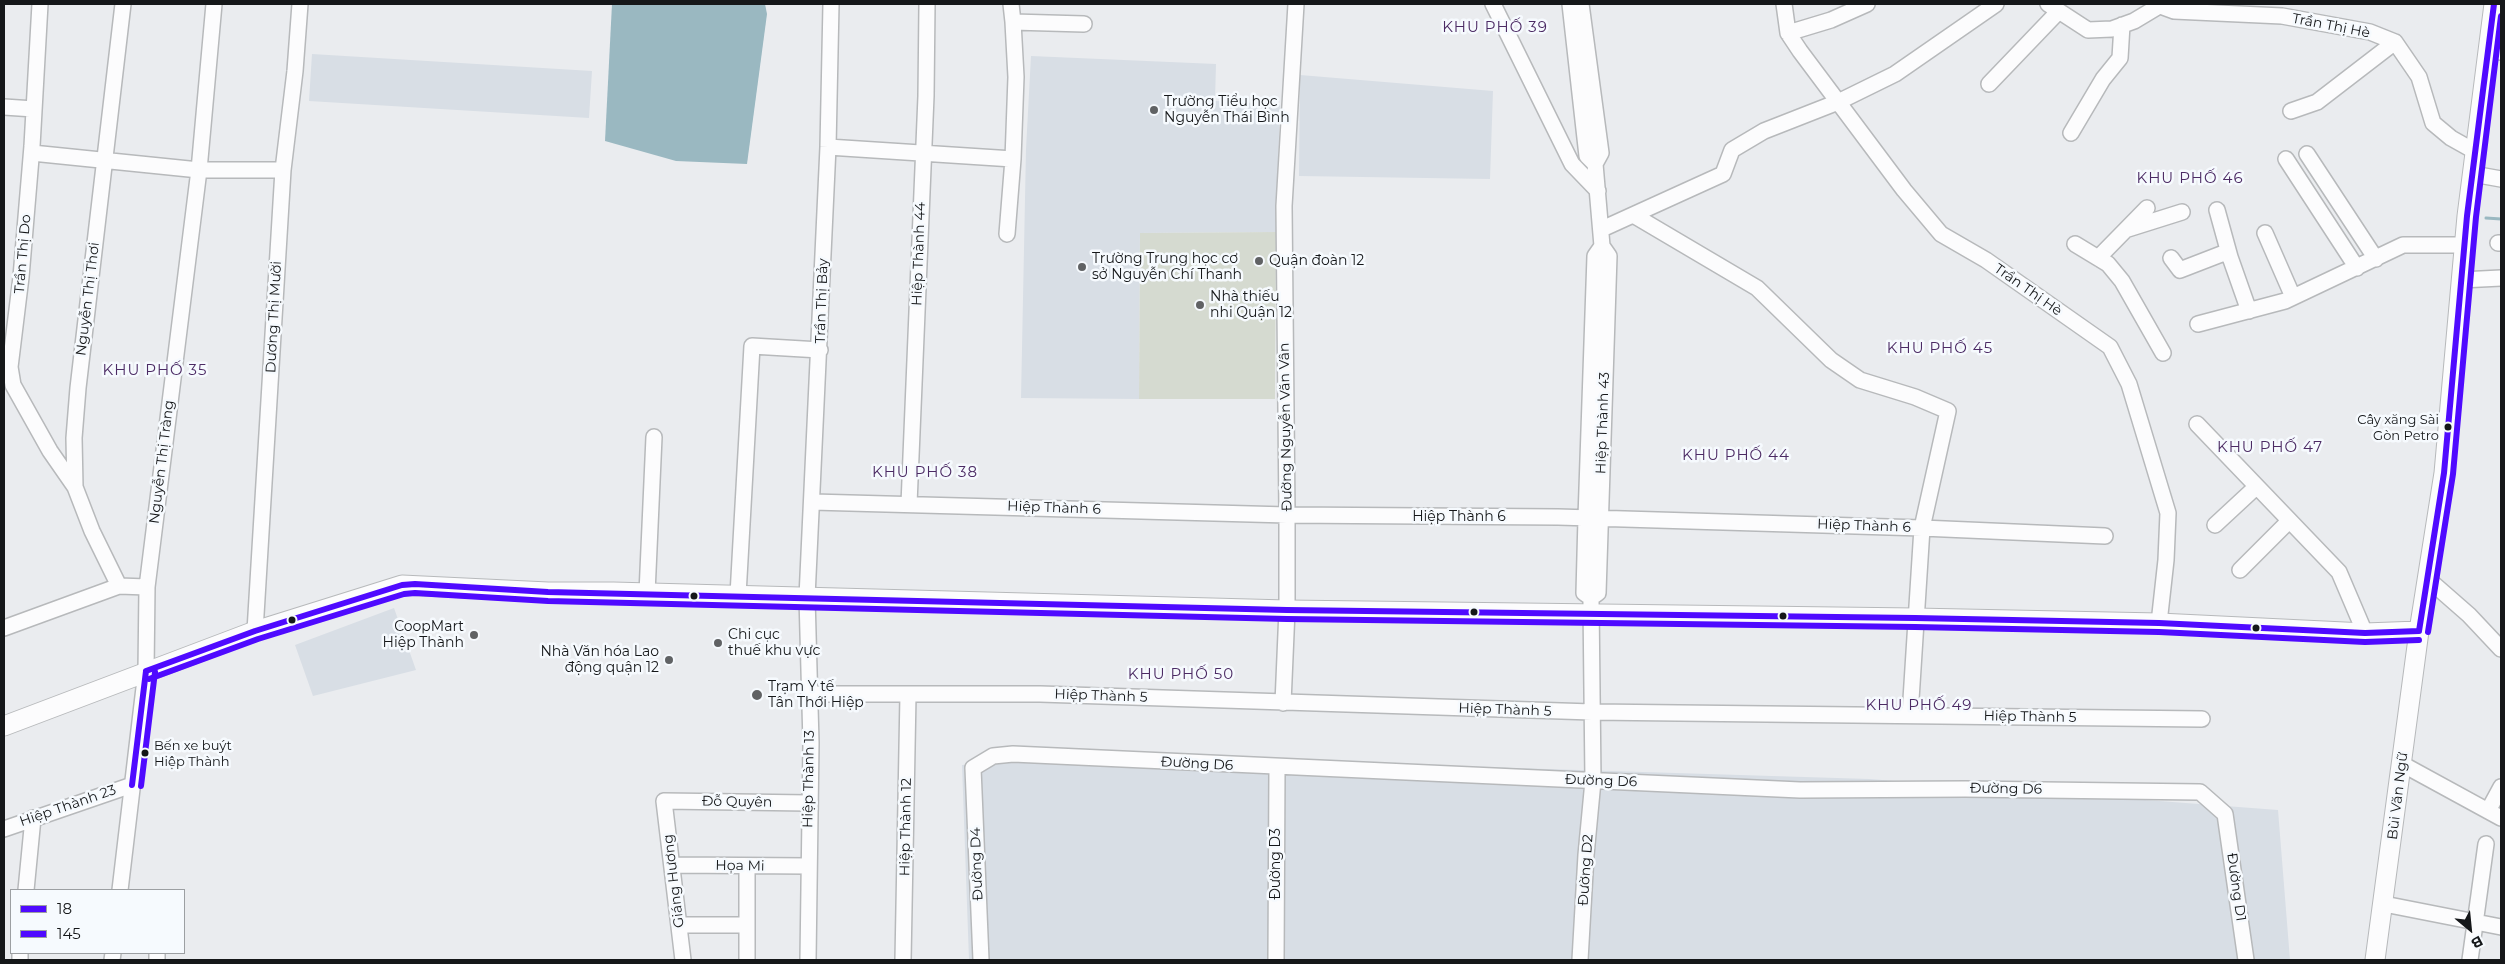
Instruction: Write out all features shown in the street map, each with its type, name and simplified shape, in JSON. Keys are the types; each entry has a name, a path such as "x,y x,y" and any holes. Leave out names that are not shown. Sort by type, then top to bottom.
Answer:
{"main road":[{"name":"Bùi Văn Ngữ","path":"2375,960 2419,631 2429,580 2444,473 2464,245 2476,152 2495,51 2494,4"},
{"path":"4,726 255,631 402,585 548,592 1287,610 1591,606 1914,618 2159,623 2365,633 2419,631"}],"street":[{"name":"Trần Thị Do","path":"40,4 32,153 21,277 10,367 13,385 50,451 75,487"},
{"name":"Nguyễn Thị Thơi","path":"119,586 92,531 75,487 74,438 78,388 123,4"},
{"name":"Nguyễn Thị Tràng","path":"120,889 146,671 147,587 199,170 214,4"},
{"name":"Dương Thị Mười","path":"255,631 283,170 300,4"},
{"name":"Trần Thị Bảy","path":"807,598 820,350 828,147 831,4"},
{"name":"Hiệp Thành 44","path":"909,504 927,4"},
{"path":"1007,234 1014,159 1016,77 1011,4"},
{"name":"Đường Nguyễn Văn Vân","path":"1283,703 1287,610 1284,206 1296,4"},
{"path":"1493,4 1572,164 1598,191"},
{"name":"Hiệp Thành 43","path":"1570,4 1587,156 1595,164"},
{"name":"Hiệp Thành 43","path":"1581,4 1601,153 1595,164 1602,246 1595,256 1593,518 1584,593 1591,606 1593,781"},
{"name":"Trần Thị Hè","path":"1784,4 1788,33 1904,190 1941,234 1986,260 2110,347 2125,373 2168,513 2166,560 2159,623"},
{"path":"1788,33 1831,20 1867,4"},
{"path":"1602,229 1635,216 1723,174 1732,150 1764,131 1838,102 1895,74 1996,4"},
{"path":"1990,84 2053,8 2088,30 2112,28 2134,21 2157,5"},
{"name":"Trần Thị Hè","path":"2157,5 2174,11 2190,8 2282,16 2370,32 2395,42"},
{"path":"1013,22 1084,24"},
{"path":"2072,133 2103,79 2120,58 2122,25"},
{"path":"2291,111 2317,102 2395,42 2419,77 2433,123 2450,138 2476,152"},
{"path":"4,107 34,109"},
{"path":"828,147 1014,159"},
{"path":"32,153 199,170 283,170"},
{"path":"2307,154 2376,259"},
{"path":"2286,159 2357,268"},
{"path":"2473,174 2501,179"},
{"path":"2098,258 2148,208"},
{"path":"2217,210 2230,257 2249,311"},
{"path":"2126,229 2182,212"},
{"path":"1635,216 1757,288 1830,360 1860,380 1915,396 1948,411 1922,528 1914,618 1910,716"},
{"path":"2265,233 2293,297"},
{"path":"2075,244 2108,264 2122,281 2163,353"},
{"path":"2198,324 2273,305 2403,246 2464,245"},
{"path":"2171,258 2180,270 2224,253 2230,257"},
{"path":"2461,280 2501,278"},
{"path":"738,596 752,346 820,350"},
{"path":"2197,424 2339,572 2365,633"},
{"path":"648,593 654,437"},
{"path":"2215,525 2256,487"},
{"name":"Hiệp Thành 6","path":"813,502 1287,515 1593,518 1922,528 2105,536"},
{"path":"2240,570 2289,521"},
{"path":"2429,580 2469,616 2501,649"},
{"path":"4,628 119,586 147,587"},
{"name":"Hiệp Thành 13","path":"807,598 810,803 808,960"},
{"name":"Hiệp Thành 5","path":"809,694 1040,694 1592,712 2202,719"},
{"name":"Hiệp Thành 12","path":"903,960 908,695"},
{"name":"Đường D6","path":"973,768 993,756 1013,754 1277,768 1800,790 1965,788 2200,792 2225,814"},
{"path":"2402,764 2501,818"},
{"name":"Đường D4","path":"973,768 981,960"},
{"name":"Đường D3","path":"1276,960 1277,768"},
{"name":"Đường D2","path":"1580,960 1586,855 1593,781"},
{"name":"Hiệp Thành 23","path":"4,829 132,785"},
{"path":"2488,811 2501,787"},
{"name":"Đỗ Quyên","path":"664,801 810,803"},
{"name":"Giáng Hương","path":"664,801 683,960"},
{"name":"Đường D1","path":"2225,814 2246,960"},
{"path":"26,889 33,818"},
{"path":"2470,960 2486,844"},
{"name":"Họa Mi","path":"673,865 808,866"},
{"path":"747,866 747,960"},
{"path":"2384,904 2501,927"},
{"path":"679,925 747,925"}],"shaded area":[{"path":"312,54 592,71 589,118 309,101"},
{"name":"Trường Trung học cơ sở Nguyễn Chí Thanh","path":"1031,56 1216,64 1215,101 1280,104 1276,232 1140,233 1139,399 1021,398 1026,149"},
{"path":"1300,75 1493,91 1490,179 1299,176"},
{"name":"Nhà thiếu nhi Quận 12","path":"1276,232 1275,399 1139,399 1140,233"},
{"path":"394,608 416,670 313,696 295,645"},
{"path":"1127,756 1869,779 2278,810 2290,960 969,960 962,765"}],"water":[{"path":"612,4 765,4 767,14 747,164 676,161 605,141"}],"waterway":[{"path":"2486,218 2501,219"}],"transit line":[{"name":"18","path":"2419,631 2444,473 2467,216 2494,4"},
{"name":"145","path":"2428,632 2453,474 2476,217 2501,16"},
{"name":"18","path":"146,671 255,631 402,585 415,584 548,592 1287,610 1915,618 2159,623 2365,633 2419,631"},
{"name":"145","path":"149,679 258,639 404,594 415,593 548,601 1287,619 1915,627 2159,632 2365,642 2419,640"},
{"name":"18","path":"132,785 146,671"},
{"name":"145","path":"141,786 155,672"}],"place":[{"name":"Trường Tiểu học Nguyễn Thái Bình","path":"1154,110"},
{"name":"Quận đoàn 12","path":"1259,261"},
{"name":"Trường Trung học cơ sở Nguyễn Chí Thanh","path":"1082,267"},
{"name":"Nhà thiếu nhi Quận 12","path":"1200,305"},
{"name":"Cây xăng Sài Gòn Petro","path":"2448,427"},
{"name":"CoopMart Hiệp Thành","path":"474,635"},
{"name":"Chi cục thuế khu vực","path":"718,643"},
{"name":"Nhà Văn hóa Lao động quận 12","path":"669,660"},
{"name":"Trạm Y tế Tân Thới Hiệp","path":"757,695"},
{"name":"Bến xe buýt Hiệp Thành","path":"145,753"}],"district":[{"name":"KHU PHỐ 39","path":"1495,28"},
{"name":"KHU PHỐ 46","path":"2190,179"},
{"name":"KHU PHỐ 45","path":"1940,349"},
{"name":"KHU PHỐ 35","path":"155,371"},
{"name":"KHU PHỐ 47","path":"2270,448"},
{"name":"KHU PHỐ 44","path":"1736,456"},
{"name":"KHU PHỐ 38","path":"925,473"},
{"name":"KHU PHỐ 50","path":"1181,675"},
{"name":"KHU PHỐ 49","path":"1919,706"}]}
